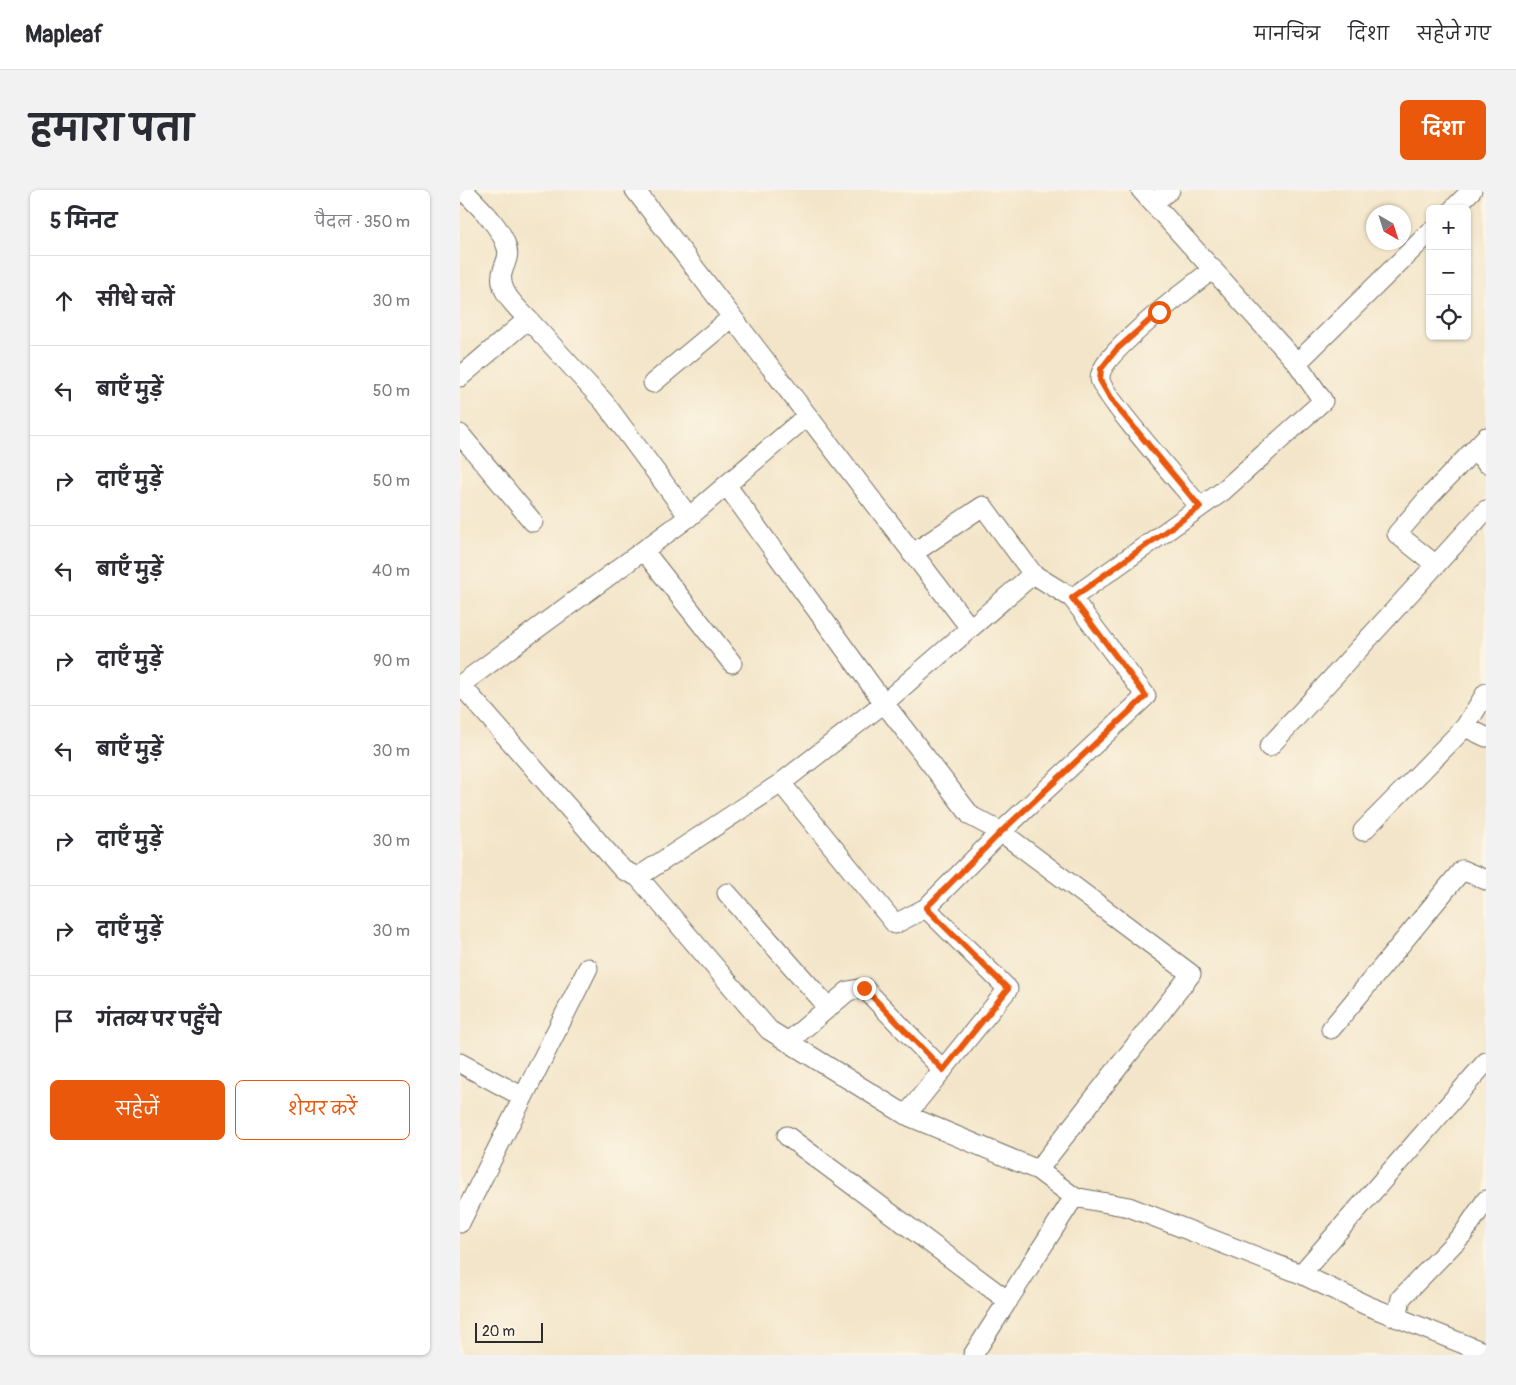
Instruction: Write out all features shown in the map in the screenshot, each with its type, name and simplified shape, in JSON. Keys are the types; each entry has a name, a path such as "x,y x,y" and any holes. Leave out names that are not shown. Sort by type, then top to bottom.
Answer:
{"street":[{"path":"463,190 504,239 509,257 501,278 511,302 604,402 689,517"},
{"path":"635,190 731,318 970,628"},
{"path":"1072,598 1223,491 1323,400 1298,363 1147,197 1170,190"},
{"path":"1457,205 1472,190"},
{"path":"1298,363 1426,236"},
{"path":"1200,507 1112,401 1100,380 1101,369 1116,350 1213,269"},
{"path":"653,383 731,318"},
{"path":"460,377 528,319"},
{"path":"807,416 728,486 689,517 460,684 623,870 638,877 769,1030 906,1115 1038,1170 1074,1197 1129,1207 1301,1274 1397,1318 1486,1352"},
{"path":"460,434 533,522"},
{"path":"1436,566 1397,534 1427,499 1482,450"},
{"path":"728,486 884,703 971,816 1001,832 1191,974 1038,1170"},
{"path":"781,783 895,924 926,908 1001,832 1146,696 1072,598 1033,574 983,506 912,554"},
{"path":"1269,747 1486,510"},
{"path":"644,551 732,663"},
{"path":"638,877 781,783 884,703 1033,574"},
{"path":"1363,832 1465,727 1486,692"},
{"path":"1465,727 1486,737"},
{"path":"1331,1029 1462,870 1486,880"},
{"path":"727,893 828,1008"},
{"path":"906,1115 1008,989 926,908"},
{"path":"460,1223 588,968"},
{"path":"788,1042 848,991 864,988 943,1070"},
{"path":"1301,1274 1486,1062"},
{"path":"460,1063 523,1097"},
{"path":"788,1136 1008,1301"},
{"path":"973,1355 1074,1197"},
{"path":"1397,1318 1402,1298 1463,1234 1486,1200"}],"route":[{"path":"864,988 943,1070 1008,989 926,908 1001,832 1146,696 1072,598 1200,507 1112,401 1100,380 1101,369 1116,350 1159,312"}]}
